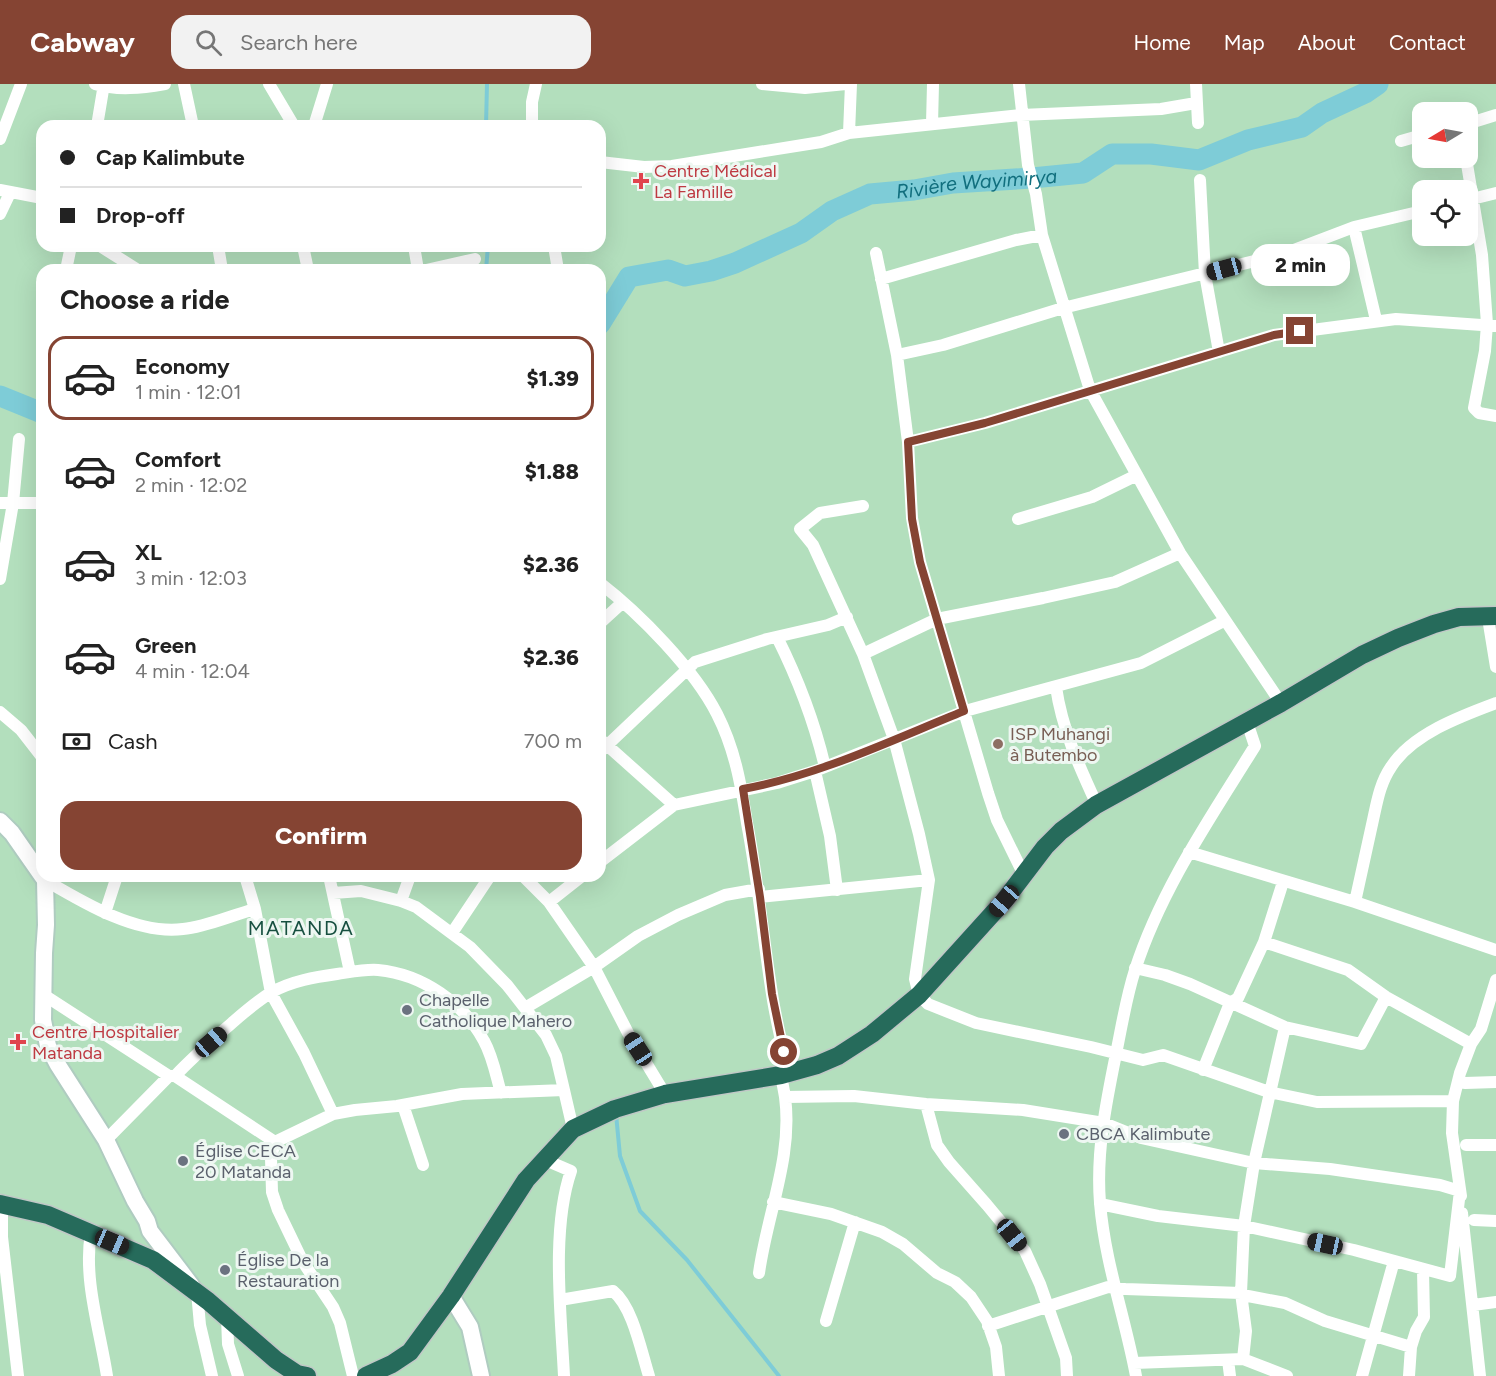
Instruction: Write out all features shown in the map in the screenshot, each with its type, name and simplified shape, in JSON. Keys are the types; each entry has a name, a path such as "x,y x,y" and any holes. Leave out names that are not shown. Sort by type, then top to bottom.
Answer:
{"highway":[{"path":"366,1376 392,1364 410,1352 451,1296 526,1180 573,1129 615,1109 665,1094 785,1075 838,1056 872,1034 919,995 1004,901 1045,847 1061,831 1097,805 1281,703 1362,655 1434,624 1459,617 1492,617"},
{"path":"1,1204 48,1215 153,1260 227,1317 276,1360 297,1374 307,1376"}],"street":[{"path":"0,139 21,84"},
{"path":"98,120 101,85 129,88 165,84"},
{"path":"184,84 192,120"},
{"path":"269,84 290,120"},
{"path":"316,120 327,84"},
{"path":"532,120 532,102 536,84"},
{"path":"762,84 805,88 846,84"},
{"path":"849,133 851,84"},
{"path":"932,124 933,84"},
{"path":"1019,84 1028,165 1036,194 1042,235 1090,390 1180,553 1281,703"},
{"path":"1196,84 1198,123"},
{"path":"606,163 645,167 672,166 821,142 849,133 1021,115 1161,109 1196,103"},
{"path":"1478,121 1496,115"},
{"path":"1401,141 1412,138"},
{"path":"1200,180 1205,274 1219,352"},
{"path":"0,214 5,191 36,199"},
{"path":"1478,198 1496,193"},
{"path":"897,355 943,345 1063,308 1283,254 1354,227 1412,213"},
{"path":"1354,227 1376,320"},
{"path":"881,279 1016,240 1042,235"},
{"path":"1478,237 1492,325 1474,408 1479,413 1496,416"},
{"path":"110,252 128,264"},
{"path":"876,253 897,355 908,442 912,519 920,562 997,820 1024,875"},
{"path":"453,264 475,259"},
{"path":"908,442 985,423 1274,335 1396,318 1492,325"},
{"path":"0,579 6,503 18,439"},
{"path":"1018,519 1092,497 1137,475"},
{"path":"6,503 36,503"},
{"path":"863,506 820,513 800,529 813,545 847,617 894,739 929,880 915,979 919,995 928,1004 976,1023 1143,1060 1162,1055 1269,1092 1317,1102 1453,1101"},
{"path":"863,654 937,619 1115,582 1180,553"},
{"path":"606,588 623,602 697,681 718,715 736,761 743,789 785,1075 788,1114 787,1140 763,1242 759,1273"},
{"path":"606,618 623,602"},
{"path":"606,741 695,662 847,617"},
{"path":"1492,617 1496,667"},
{"path":"606,857 674,805 777,783 820,769 964,711 1141,663 1224,621"},
{"path":"777,637 806,698 820,769 837,890"},
{"path":"1056,687 1060,714 1068,740 1097,805"},
{"path":"1355,902 1380,793 1391,766 1432,730 1457,717 1496,703"},
{"path":"0,712 36,747"},
{"path":"1136,1376 1113,1287 1100,1204 1100,1158 1108,1089 1122,1016 1135,968 1155,918 1189,852 1255,746 1247,722"},
{"path":"606,748 674,805"},
{"path":"0,821 12,833 36,867"},
{"path":"1189,852 1355,902 1496,950"},
{"path":"525,1008 594,967 638,936 678,915 725,895 837,890 929,880"},
{"path":"43,882 46,925 43,1020 48,1046 106,1140 150,1231 197,1293 200,1325 212,1376"},
{"path":"52,882 121,920 170,931 186,929 255,909"},
{"path":"105,913 115,882"},
{"path":"247,882 255,909 271,993 304,1053 333,1114"},
{"path":"330,882 350,972"},
{"path":"401,901 408,882"},
{"path":"452,933 486,882"},
{"path":"529,882 549,902 594,967 628,1034 665,1094"},
{"path":"549,902 574,882"},
{"path":"1203,1070 1230,1003 1238,998 1264,942 1283,882"},
{"path":"333,893 361,891 401,901 416,907 470,947 546,1035 556,1056 573,1129"},
{"path":"1264,942 1348,970 1386,997 1471,1044"},
{"path":"1135,968 1165,975 1285,1027 1361,1044 1386,997"},
{"path":"106,1140 195,1054 249,1008 291,983 350,972 376,970 400,974 440,993 453,1002 485,1042 501,1093"},
{"path":"1480,1376 1452,1133 1453,1101 1460,1073 1471,1044 1481,1029 1496,980"},
{"path":"44,995 275,1142"},
{"path":"1243,1359 1246,1331 1241,1293 1244,1226 1254,1163 1285,1027"},
{"path":"1465,1083 1496,1082"},
{"path":"275,1142 333,1114 403,1105 462,1094 564,1090"},
{"path":"785,1097 854,1096 926,1104 1023,1110 1104,1123 1141,1138 1254,1163 1330,1169 1440,1185 1460,1191"},
{"path":"926,1104 937,1145 1025,1251 1049,1307 1066,1358 1066,1376"},
{"path":"403,1105 423,1165"},
{"path":"275,1142 272,1158 272,1192 278,1210 303,1262 333,1307 340,1323 353,1376"},
{"path":"1466,1145 1496,1145"},
{"path":"543,1159 570,1171 564,1189 560,1225 560,1300 564,1376"},
{"path":"1100,1204 1158,1216 1244,1226 1450,1276 1460,1191"},
{"path":"773,1202 805,1208 882,1232 903,1244 937,1273 955,1282 971,1297 988,1326 996,1347 999,1376"},
{"path":"1,1204 2,1236 18,1376"},
{"path":"1474,1220 1496,1221"},
{"path":"826,1321 855,1222"},
{"path":"91,1233 88,1250 106,1376"},
{"path":"1362,1376 1395,1261"},
{"path":"1409,1376 1411,1347 1424,1317 1423,1270"},
{"path":"988,1326 1113,1287 1241,1293 1286,1303 1325,1322 1411,1347"},
{"path":"560,1300 613,1290 621,1297 649,1376"},
{"path":"451,1296 470,1328 481,1376"},
{"path":"1473,1305 1496,1302"},
{"path":"227,1317 228,1344 238,1376"},
{"path":"1134,1363 1243,1359 1287,1376"},
{"path":"1228,1360 1230,1376"}],"green space":[{"path":"0,84 1496,84 1496,1376 0,1376"}],"waterway":[{"path":"486,120 487,84"},
{"name":"Rivière Wayimirya","path":"606,314 629,277 668,270 685,276 735,263 801,233 832,211 870,194 914,190 953,183 1083,173 1112,154 1151,154 1199,160 1248,140 1302,127 1322,113 1365,93 1378,84"},
{"path":"486,264 488,252"},
{"name":"Rivière Wayimirya","path":"0,396 36,411"},
{"path":"616,1114 620,1156 640,1211 687,1260 779,1376"}],"place":[{"name":"Centre Médical La Famille","path":"641,181"},
{"name":"ISP Muhangi à Butembo","path":"998,744"},
{"name":"Chapelle Catholique Mahero","path":"407,1010"},
{"name":"Centre Hospitalier Matanda","path":"18,1042"},
{"name":"CBCA Kalimbute","path":"1064,1134"},
{"name":"Église CECA 20 Matanda","path":"183,1161"},
{"name":"Église De la Restauration","path":"225,1270"}],"district":[{"name":"MATANDA","path":"301,928"}],"route":[{"path":"784,1052 776,1020 756,867 743,789 777,783 815,771 964,711 920,562 912,519 908,442 985,423 1274,335 1300,331"}]}
